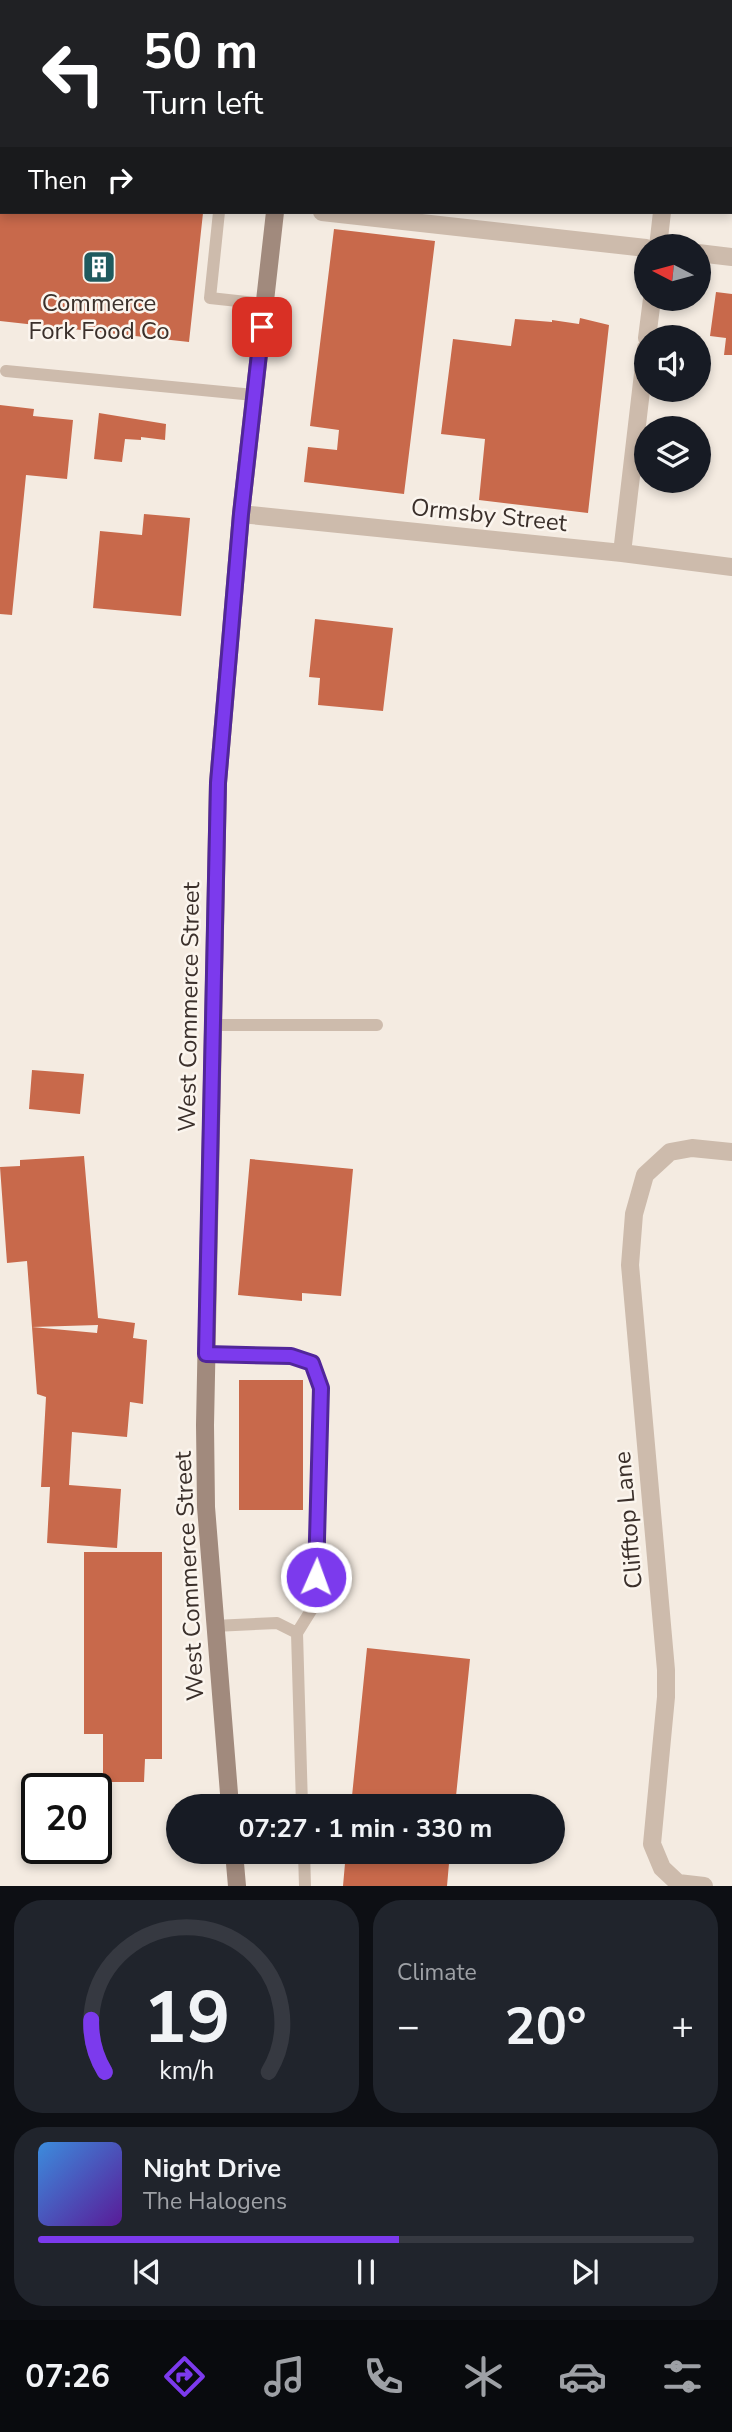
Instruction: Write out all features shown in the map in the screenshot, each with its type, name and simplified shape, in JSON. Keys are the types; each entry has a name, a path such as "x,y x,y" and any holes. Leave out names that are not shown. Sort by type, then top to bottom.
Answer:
{"street":[{"name":"West Commerce Street","path":"229,1794 206,1507 206,1354 218,783 241,514 275,214"},
{"path":"341,214 634,246"},
{"path":"659,234 662,214"},
{"path":"711,255 732,257"},
{"path":"622,553 640,402"},
{"name":"Ormsby Street","path":"241,514 622,553 732,567"},
{"name":"Clifftop Lane","path":"704,1886 678,1883 662,1868 652,1844 666,1697 666,1670 630,1265 634,1214 645,1175 670,1152 692,1148 732,1152"},
{"path":"235,1864 237,1886"}],"lane":[{"path":"219,214 210,298 265,304"},
{"path":"6,371 254,395"},
{"path":"213,1025 377,1026"},
{"path":"206,1354 291,1356 312,1363 321,1388 315,1604 297,1633 302,1794"},
{"path":"214,1626 277,1623 297,1633"},
{"path":"304,1864 305,1886"}],"building":[{"name":"Commerce Fork Food Co","path":"0,214 203,214 189,342 0,321"},
{"path":"334,229 435,241 404,494 304,482 308,447 337,450 339,430 310,426"},
{"path":"716,292 732,294 732,355 724,355 726,338 711,336"},
{"path":"580,318 609,325 588,513 479,500 485,439 441,434 453,339 511,346 515,319 579,324"},
{"path":"0,405 34,409 33,416 73,420 67,479 26,475 12,615 0,614"},
{"path":"99,413 166,424 165,440 141,437 141,440 125,439 122,462 94,459"},
{"path":"144,514 190,518 181,616 93,608 100,531 142,535"},
{"path":"315,619 393,628 383,711 318,705 320,678 309,677"},
{"path":"32,1070 84,1074 80,1114 29,1109"},
{"path":"84,1156 98,1318 135,1323 133,1338 147,1340 143,1404 130,1402 127,1437 72,1432 69,1485 121,1489 117,1548 47,1543 50,1487 41,1487 46,1397 37,1394 27,1261 7,1263 0,1167 20,1166 20,1160","holes":["98,1325 97,1333 32,1327"]},
{"path":"250,1159 353,1169 341,1296 302,1293 302,1301 238,1295"},
{"path":"239,1380 303,1380 303,1510 239,1510"},
{"path":"84,1552 162,1552 162,1759 145,1759 144,1782 112,1782 112,1773 103,1773 103,1734 84,1734"},
{"path":"367,1648 470,1659 456,1794 352,1794"},
{"path":"345,1864 449,1864 447,1886 343,1886"}],"place":[{"name":"Commerce Fork Food Co","path":"99,267"}],"route":[{"path":"262,327 241,514 218,783 206,1354 291,1356 312,1363 321,1388 316,1577"}]}
